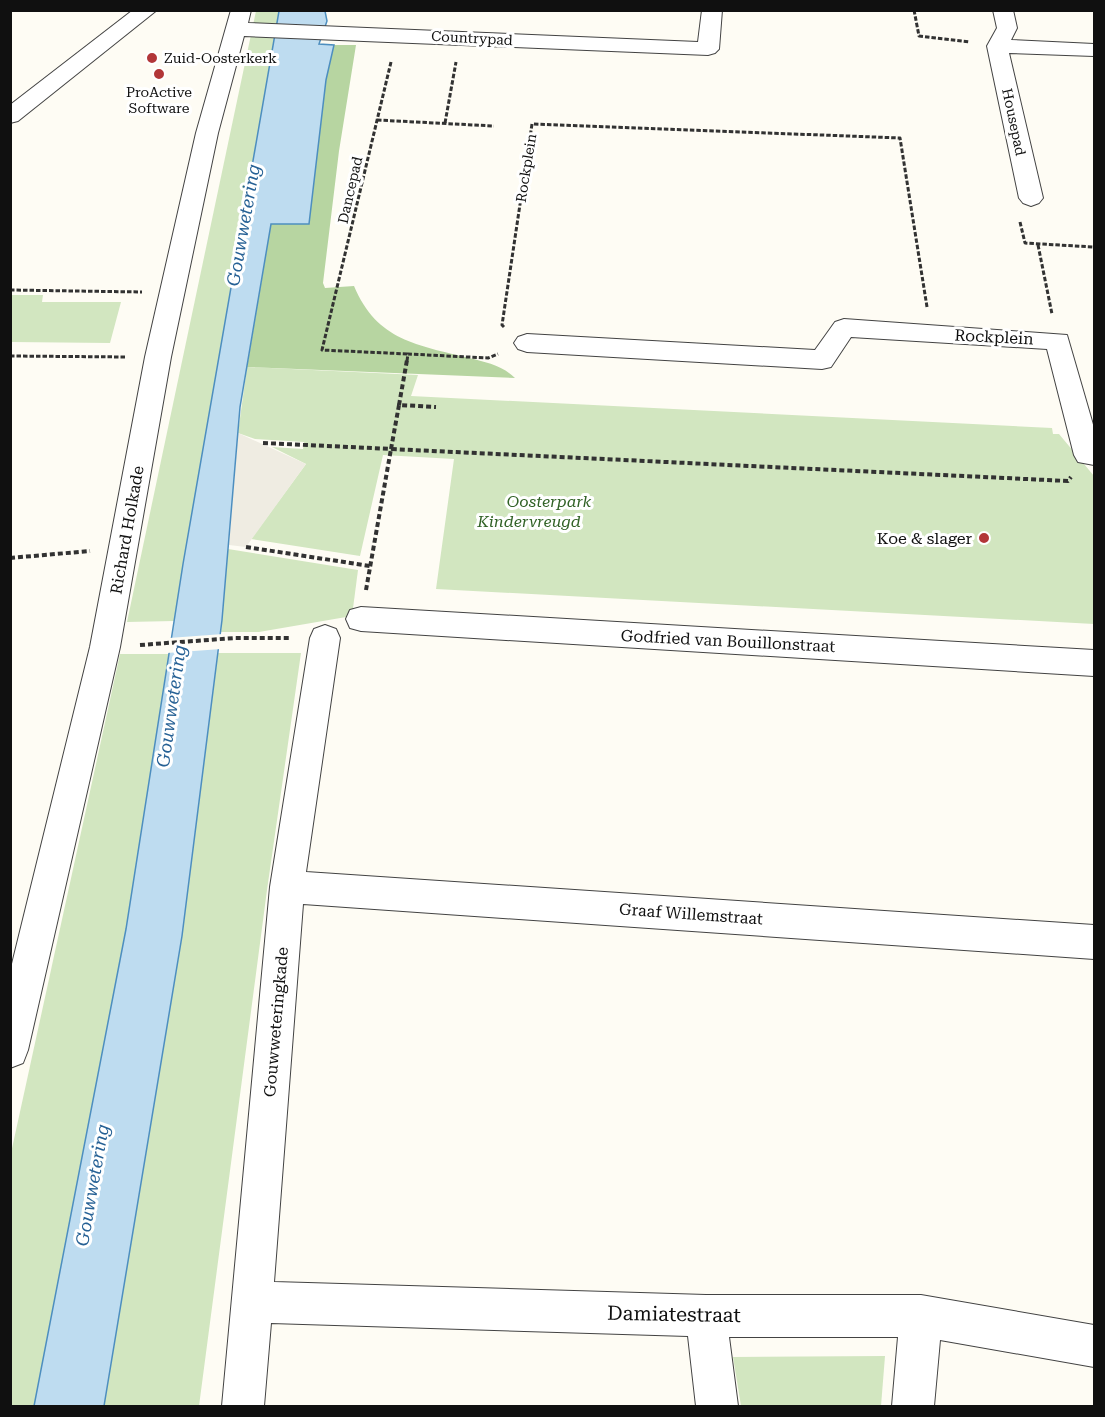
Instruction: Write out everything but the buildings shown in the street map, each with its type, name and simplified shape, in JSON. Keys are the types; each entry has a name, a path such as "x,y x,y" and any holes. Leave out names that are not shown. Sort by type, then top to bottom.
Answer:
{"street":[{"path":"10,116 147,10"},
{"name":"Countrypad","path":"238,20 271,30 708,49 712,10"},
{"path":"1003,10 1007,28 997,46 1095,50"},
{"name":"Richard Holkade","path":"10,1050 105,647 158,357 207,132 238,20"},
{"name":"Housepad","path":"997,46 1030,198"},
{"name":"Rockplein","path":"527,343 822,360 844,328 1058,341"},
{"path":"1058,341 1091,455"},
{"name":"Godfried van Bouillonstraat","path":"361,619 1095,663"},
{"name":"Gouwweteringkade","path":"243,1407 287,887 325,638"},
{"name":"Graaf Willemstraat","path":"287,887 1095,942"},
{"name":"Damiatestraat","path":"251,1302 706,1316 921,1316 1095,1346"},
{"path":"706,1316 717,1407"},
{"path":"913,1407 921,1316"}],"path":[{"path":"914,10 918,36 997,46"},
{"name":"Dancepad","path":"398,35 322,350 408,354"},
{"path":"445,123 460,38"},
{"path":"377,120 495,126"},
{"name":"Rockplein","path":"527,343 502,325 532,124 900,138 931,334"},
{"path":"1058,341 1038,244 1095,247"},
{"path":"10,290 173,293"},
{"path":"361,619 408,354 488,358"},
{"path":"10,356 158,357"},
{"path":"399,405 436,407"},
{"path":"263,443 1068,481 1091,455"},
{"path":"246,547 370,566"},
{"path":"11,559 124,548"},
{"path":"168,643 235,638 325,638"}],"green space":[{"path":"256,11 279,11 174,621 127,622"},
{"path":"334,45 356,45 339,151 323,283 325,288 354,286 374,319 401,338 494,365 515,378 247,367 271,224 309,223 326,80"},
{"path":"11,295 43,295 42,302 121,302 110,343 11,342"},
{"name":"Oosterpark","path":"247,367 418,375 411,396 1052,428 1053,434 1059,434 1094,476 1094,624 436,589 454,459 383,455 360,556 251,539 306,464 272,447 303,449 304,442 255,439 238,433"},
{"path":"228,549 358,570 352,616 259,632 221,632"},
{"path":"218,653 301,653 267,890 199,1406 104,1406 182,936"},
{"path":"120,654 169,654 126,929 34,1406 11,1406 11,1153"},
{"path":"885,1356 881,1406 741,1406 733,1357"}],"shaded area":[{"path":"238,433 306,464 246,547 229,545"}],"water":[{"name":"Gouwwetering","path":"279,11 325,11 327,21 319,44 334,45 326,80 309,224 271,224 240,407 222,620 182,936 104,1406 34,1406 126,929 183,564"}],"pier":[{"path":"223,634 221,649 167,653 169,638"}],"place":[{"name":"Zuid-Oosterkerk","path":"152,58"},
{"name":"ProActive Software","path":"159,74"},
{"name":"Koe & slager","path":"984,538"}],"park label":[{"name":"Kindervreugd","path":"529,521"}]}
